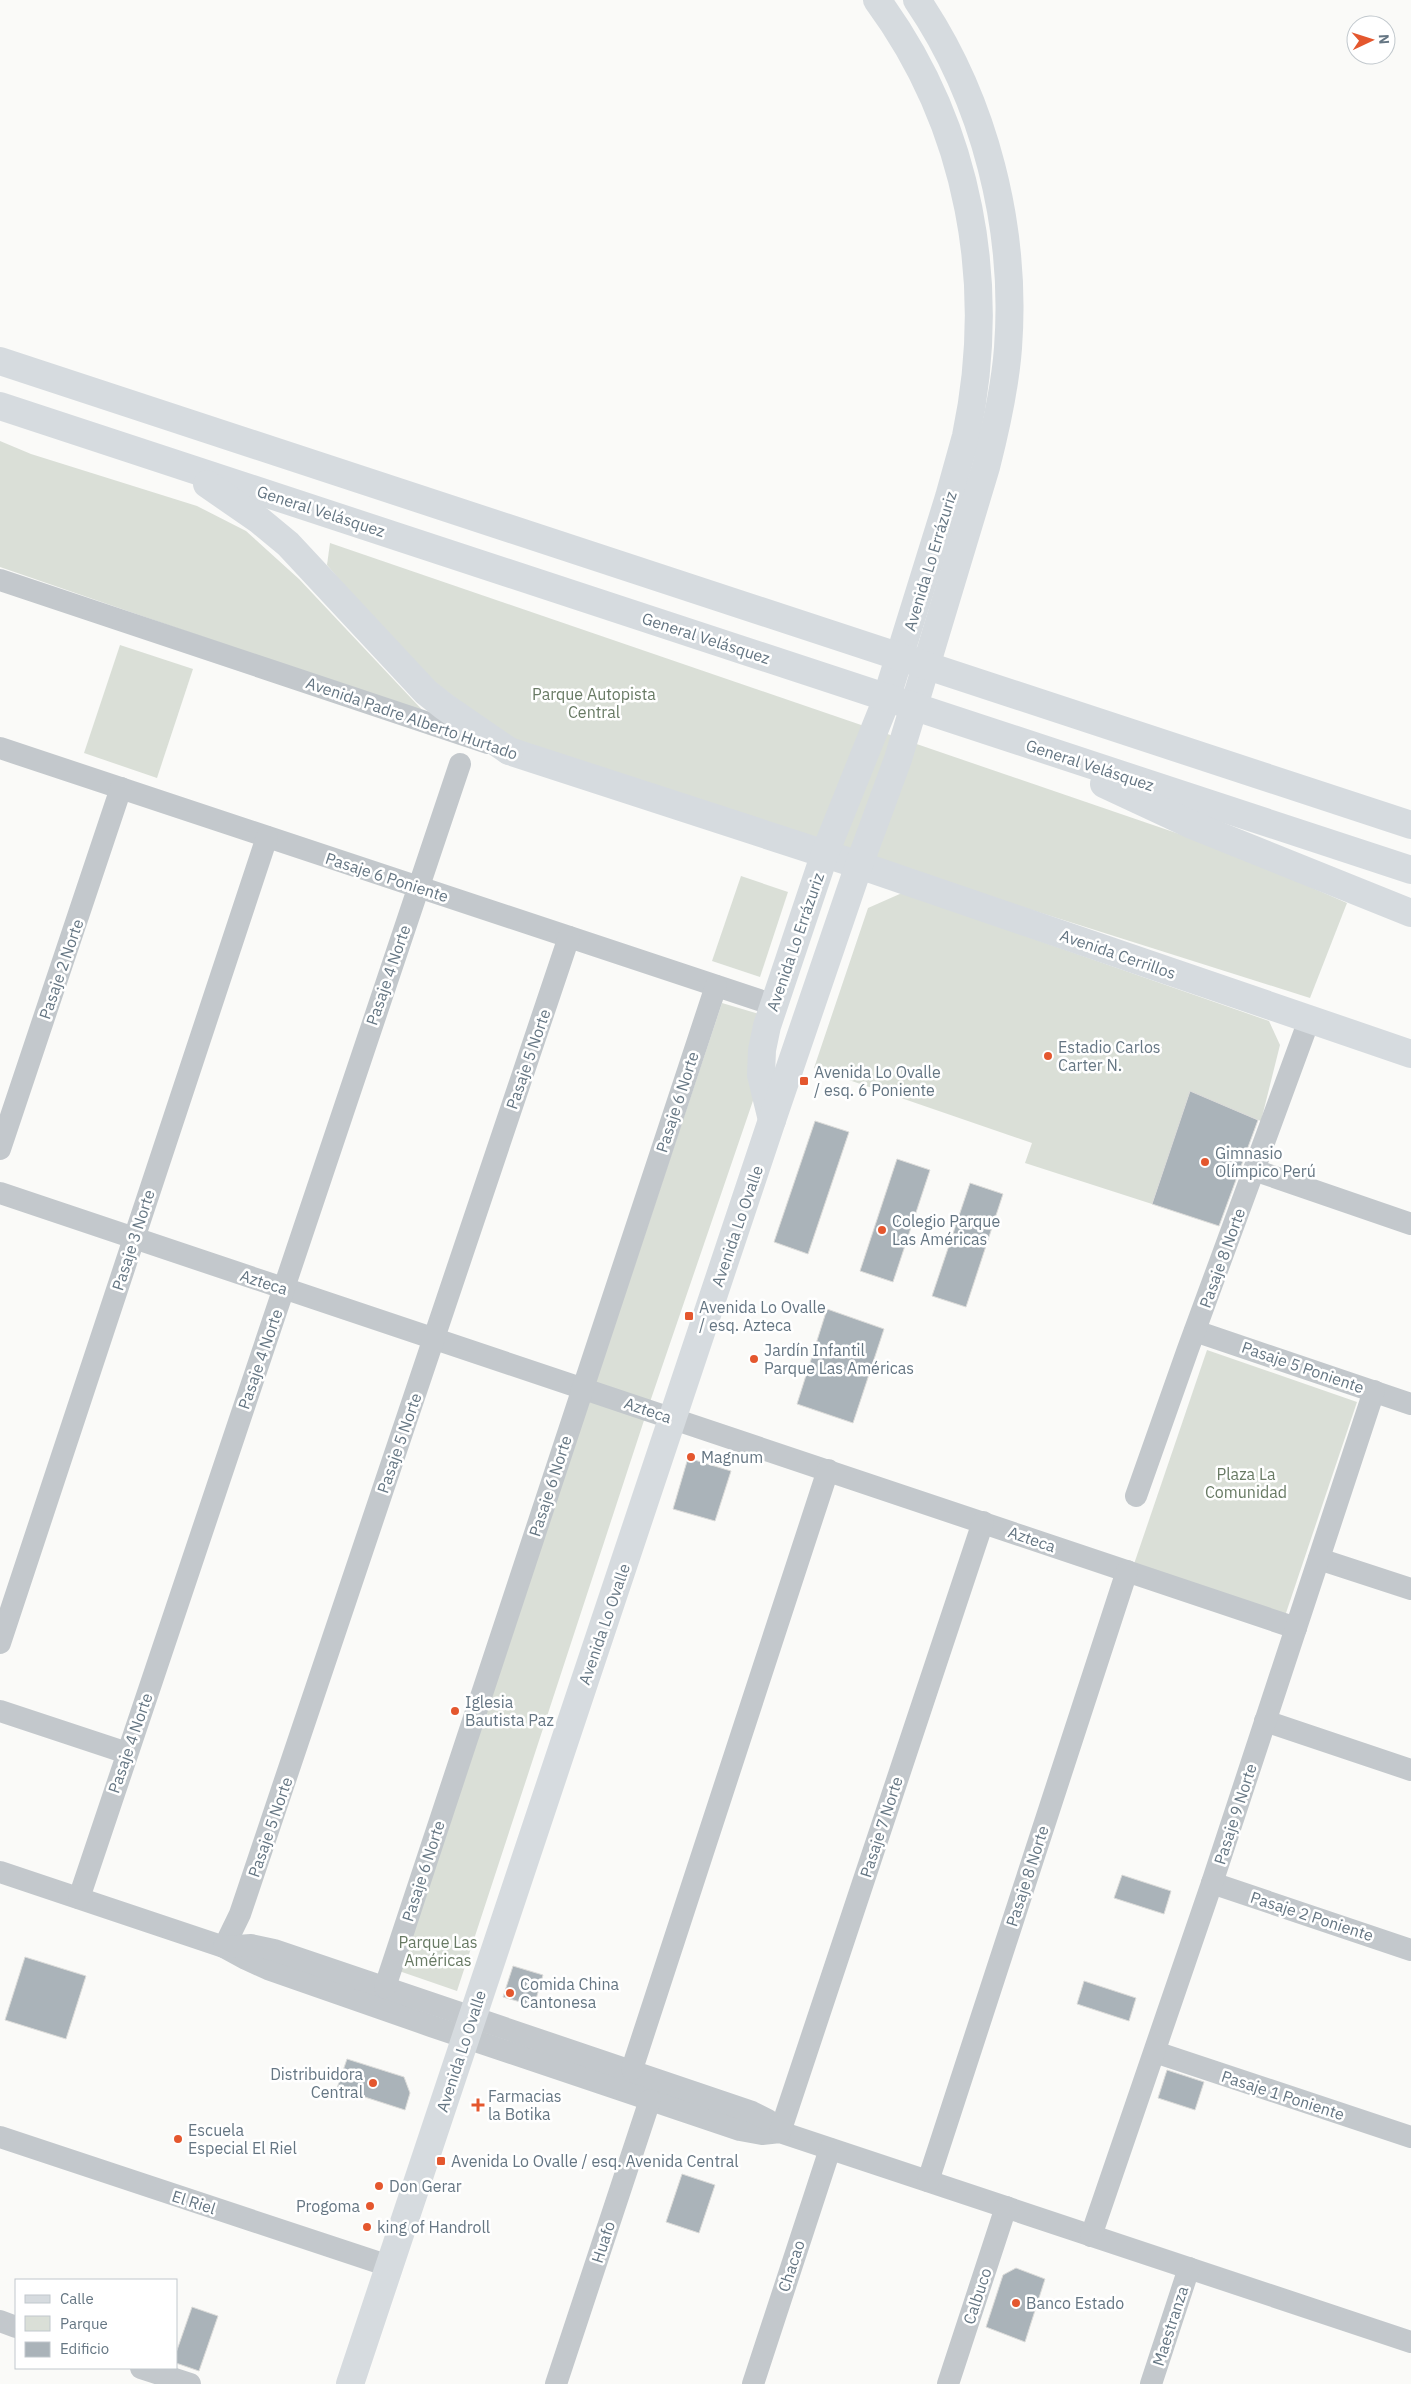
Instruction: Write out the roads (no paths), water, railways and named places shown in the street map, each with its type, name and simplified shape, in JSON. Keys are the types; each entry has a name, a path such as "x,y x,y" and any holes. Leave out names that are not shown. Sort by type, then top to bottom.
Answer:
{"main road":[{"name":"Avenida Lo Errázuriz","path":"772,1120 761,1075 762,1050 767,1026 825,853 884,706 949,497 972,405 980,335 979,273 975,238 957,160 945,123 913,53 877,0"},
{"name":"Avenida Lo Errázuriz","path":"859,865 898,759 984,476 996,427 1008,347 1007,262 1003,224 989,160 964,86 944,46 917,0"},
{"path":"0,361 1411,825"},
{"name":"General Velásquez","path":"0,406 1411,870"},
{"path":"162,459 228,497 259,520 315,571 426,692 465,722 509,751"},
{"path":"1032,745 1108,786 1192,825 1411,913"},
{"name":"Avenida Padre Alberto Hurtado","path":"509,751 825,853"},
{"name":"Avenida Cerrillos","path":"825,853 1411,1054"},
{"name":"Avenida Lo Ovalle","path":"350,2384 672,1418 859,865"}],"street":[{"name":"Avenida Padre Alberto Hurtado","path":"0,580 509,751"},
{"name":"Pasaje 6 Poniente","path":"0,748 774,1005"},
{"name":"Pasaje 4 Norte","path":"79,1898 460,764"},
{"name":"Pasaje 2 Norte","path":"0,1149 121,788"},
{"name":"Pasaje 3 Norte","path":"0,1643 267,837"},
{"name":"Pasaje 5 Norte","path":"224,1946 243,1904 569,937"},
{"name":"Pasaje 6 Norte","path":"385,1987 716,986"},
{"name":"Pasaje 8 Norte","path":"1136,1496 1309,1020"},
{"path":"1254,1170 1411,1224"},
{"name":"Azteca","path":"0,1194 1296,1628"},
{"name":"Pasaje 5 Poniente","path":"1195,1331 1411,1404"},
{"name":"Pasaje 9 Norte","path":"1091,2236 1212,1883 1374,1391"},
{"path":"632,2070 828,1470"},
{"name":"Pasaje 7 Norte","path":"780,2132 983,1522"},
{"path":"1319,1559 1411,1589"},
{"name":"Pasaje 8 Norte","path":"928,2181 1127,1571"},
{"path":"0,1711 127,1753"},
{"path":"1265,1721 1411,1770"},
{"path":"0,1872 224,1946 257,1965 468,2027 632,2070 752,2112 768,2120 780,2132"},
{"name":"Pasaje 2 Poniente","path":"1212,1883 1411,1950"},
{"path":"224,1946 251,1945 274,1950 385,1987 468,2027 650,2100 740,2130 762,2134 780,2132 1411,2342"},
{"name":"Pasaje 1 Poniente","path":"1155,2052 1411,2137"},
{"name":"Huafo","path":"556,2384 650,2100"},
{"name":"El Riel","path":"0,2137 389,2266"},
{"name":"Chacao","path":"753,2384 830,2149"},
{"name":"Calbuco","path":"948,2384 1006,2207"},
{"name":"Maestranza","path":"1151,2384 1189,2268"},
{"path":"0,2321 15,2326"},
{"path":"144,2369 190,2384"}],"place":[{"name":"Estadio Carlos Carter N.","path":"1048,1056"},
{"name":"Avenida Lo Ovalle / esq. 6 Poniente","path":"804,1081"},
{"name":"Gimnasio Olímpico Perú","path":"1205,1162"},
{"name":"Colegio Parque Las Américas","path":"882,1230"},
{"name":"Avenida Lo Ovalle / esq. Azteca","path":"689,1316"},
{"name":"Jardín Infantil Parque Las Américas","path":"754,1359"},
{"name":"Magnum","path":"691,1457"},
{"name":"Iglesia Bautista Paz","path":"455,1711"},
{"name":"Comida China Cantonesa","path":"510,1993"},
{"name":"Distribuidora Central","path":"373,2083"},
{"name":"Farmacias la Botika","path":"478,2105"},
{"name":"Escuela Especial El Riel","path":"178,2139"},
{"name":"Avenida Lo Ovalle / esq. Avenida Central","path":"441,2161"},
{"name":"Don Gerar","path":"379,2186"},
{"name":"Progoma","path":"370,2206"},
{"name":"king of Handroll","path":"367,2227"},
{"name":"Banco Estado","path":"1016,2303"}],"park label":[{"name":"Parque Autopista Central","path":"594,703"},
{"name":"Plaza La Comunidad","path":"1246,1483"},
{"name":"Parque Las Américas","path":"438,1951"}]}
